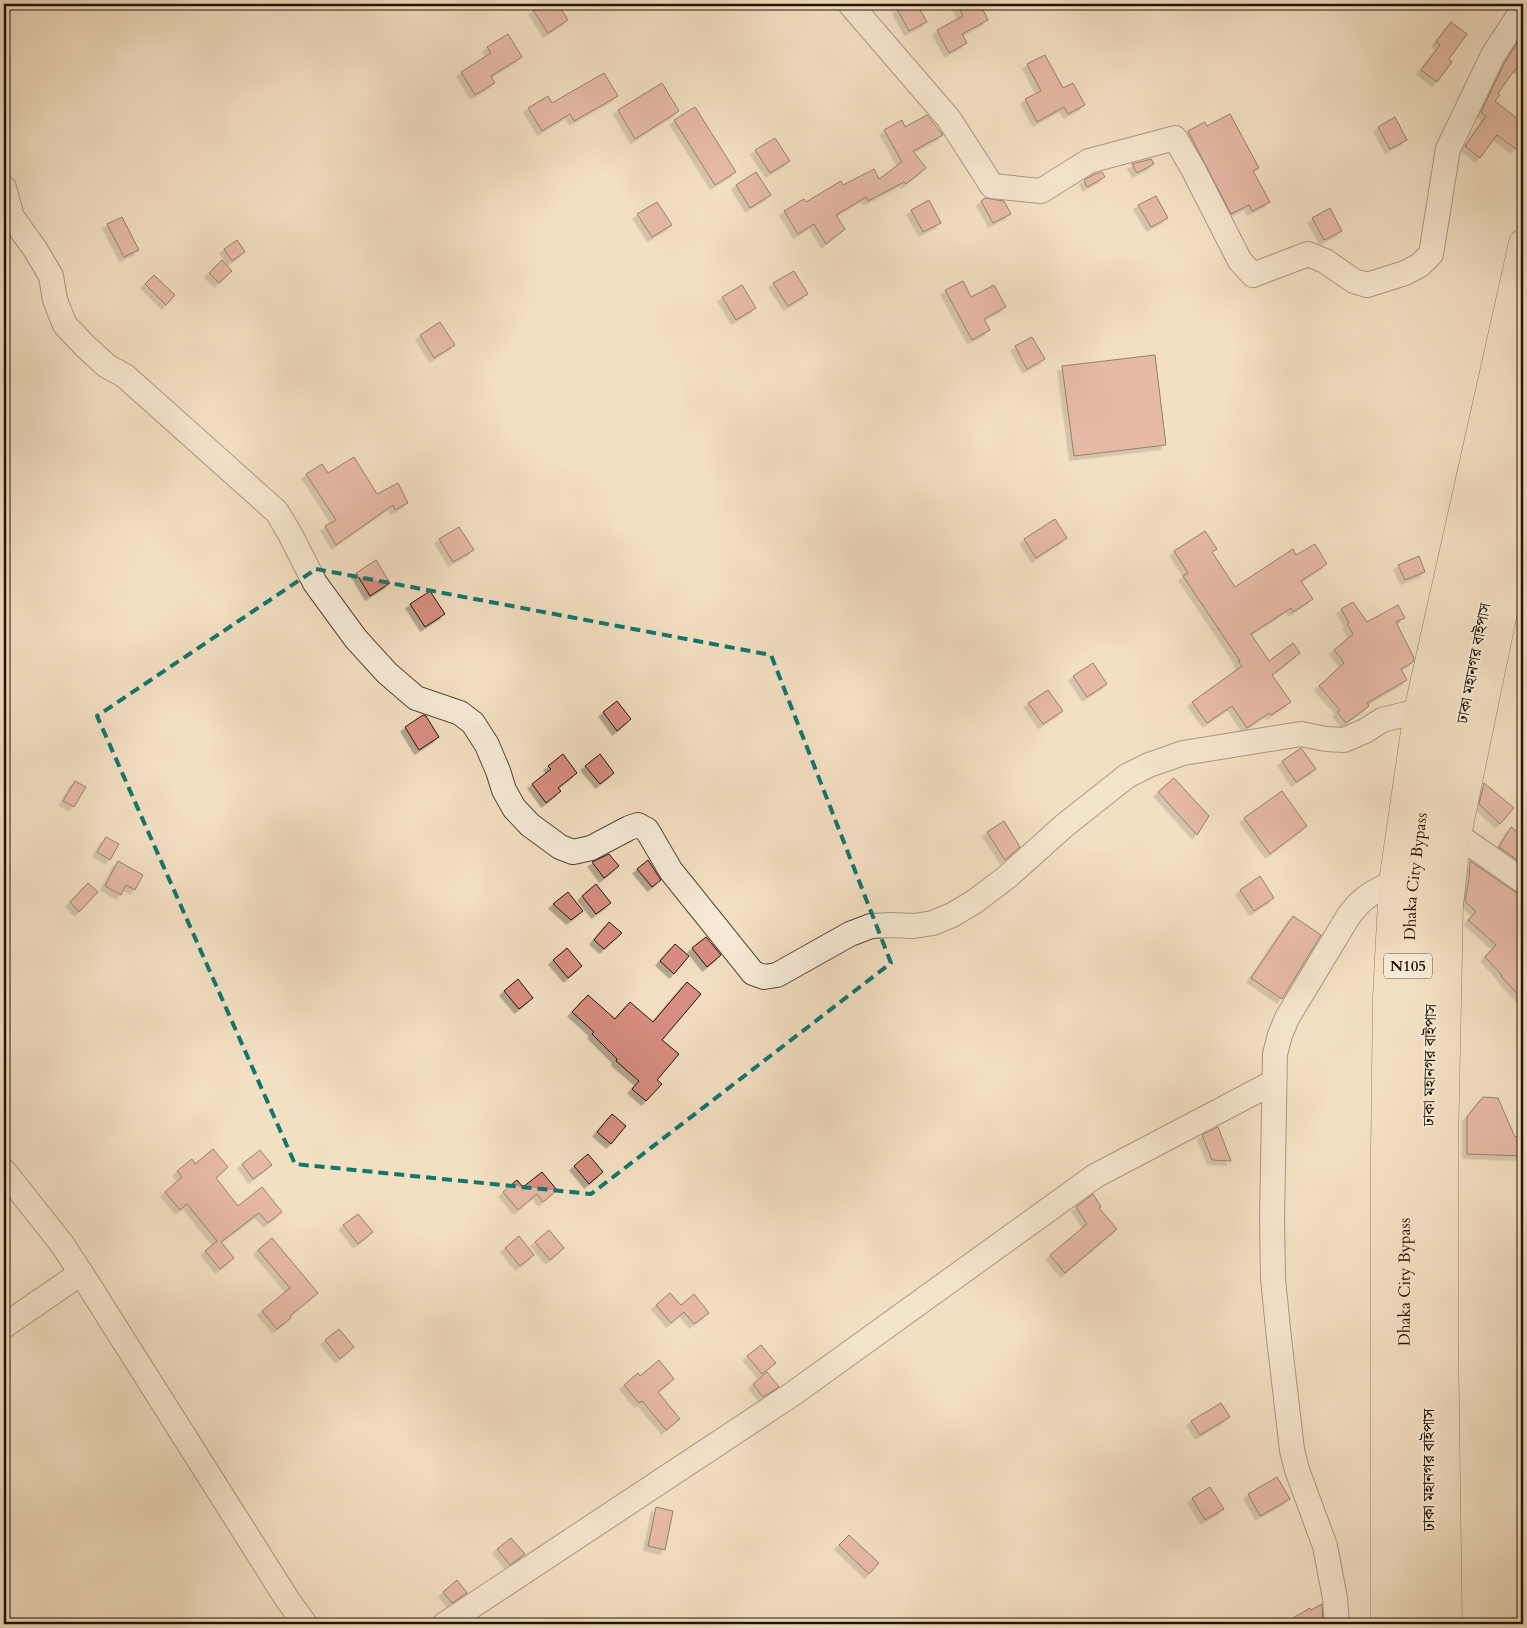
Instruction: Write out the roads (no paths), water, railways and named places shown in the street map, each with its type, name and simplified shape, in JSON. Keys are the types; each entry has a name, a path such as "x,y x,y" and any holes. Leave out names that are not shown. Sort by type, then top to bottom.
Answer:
{"main road":[{"path":"1385,1624 1385,1150 1387,997 1393,882 1418,711 1523,244"},
{"name":"Dhaka City Bypass","path":"1402,1624 1404,1169 1410,903 1421,811 1523,320"},
{"name":"ঢাকা মহানগর বাইপাস","path":"1429,1624 1428,1151 1432,909 1467,687 1523,424"},
{"path":"1448,1624 1444,1335 1444,1148 1449,905 1457,835 1523,516"}],"street":[{"path":"850,4 949,119 992,186 1042,190 1089,162 1175,138 1240,261 1253,275 1308,254 1325,261 1354,281 1367,285 1405,274 1420,265 1431,254 1448,149 1493,55 1523,8"},
{"path":"4,188 12,217 35,249 51,276 55,300 65,325 86,348 107,366 125,376 277,512 315,583 356,639 387,673 416,698 460,713 473,723 486,745 504,790 514,808 530,825 560,847 573,852 591,848 628,828 638,825 647,830 671,871 752,974 764,977 777,975 850,934 871,926 914,926 933,923 952,915 974,902 1008,877 1065,825 1127,776 1148,765 1183,753 1301,734 1344,740 1365,731 1382,720 1418,711"},
{"path":"1457,835 1523,881"},
{"path":"1337,1624 1335,1598 1325,1546 1293,1455 1281,1357 1273,1279 1272,1219 1275,1054 1287,1018 1356,905 1366,896 1393,882"},
{"path":"445,1624 794,1393 1095,1176 1274,1082"},
{"path":"4,1171 62,1244 287,1599 305,1624"},
{"path":"4,1326 81,1273"}]}
